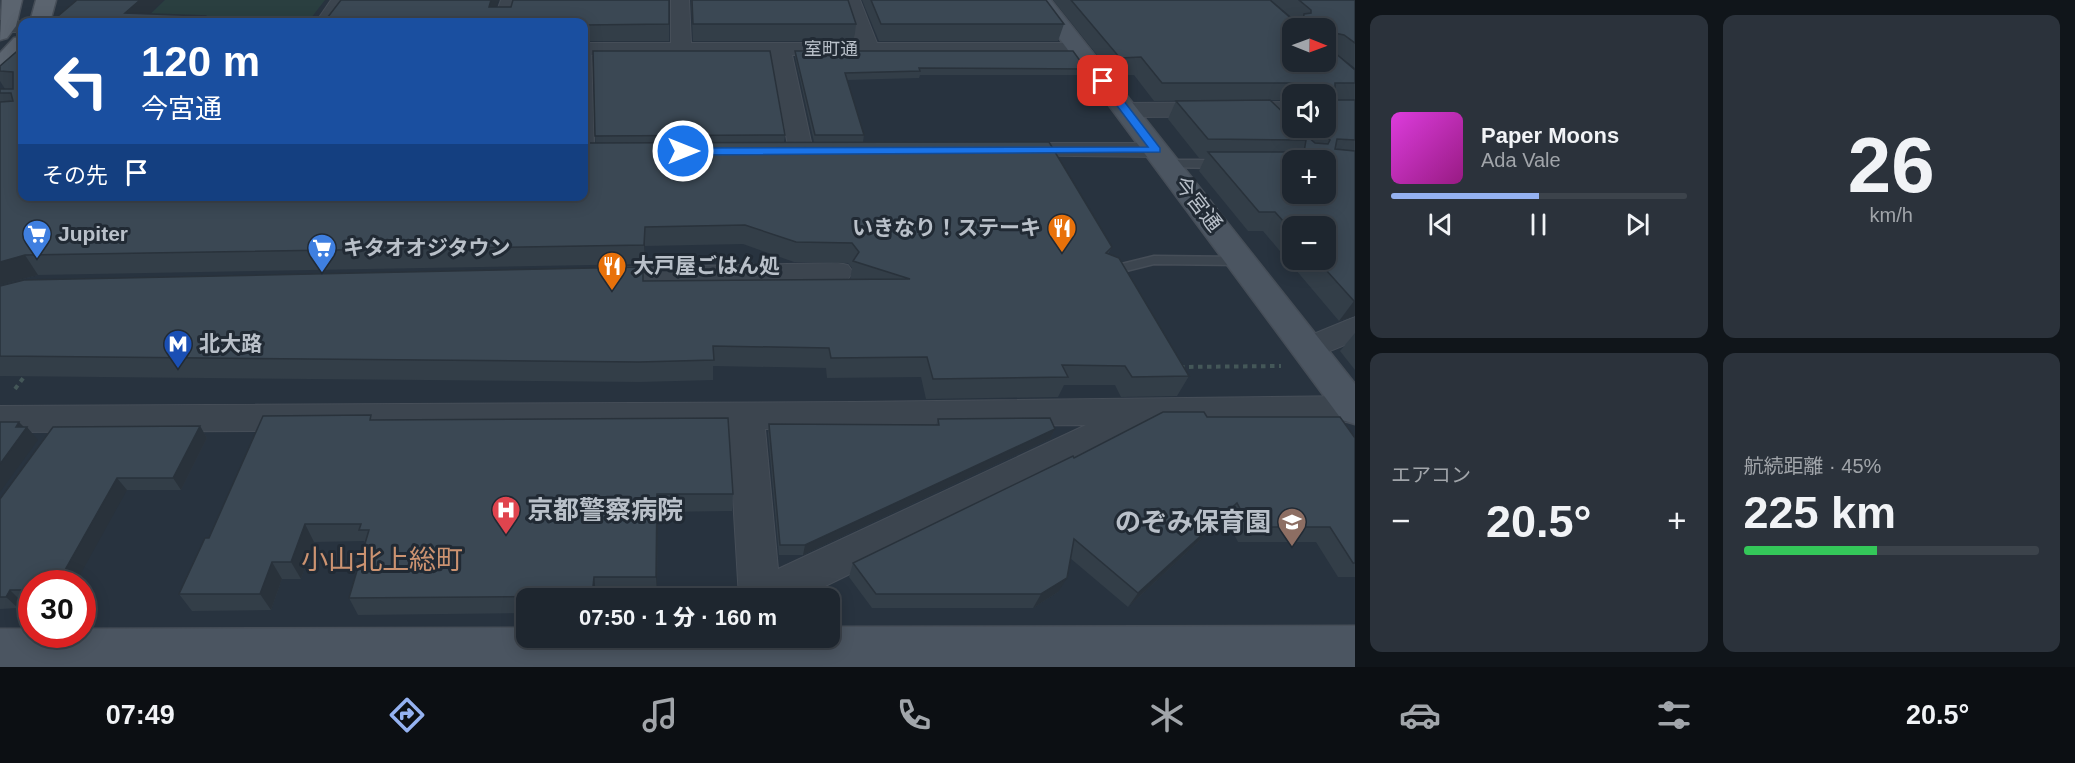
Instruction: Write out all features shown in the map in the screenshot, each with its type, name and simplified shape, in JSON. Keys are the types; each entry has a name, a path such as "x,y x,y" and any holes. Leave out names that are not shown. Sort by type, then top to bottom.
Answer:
{"main road":[{"path":"7,28 12,0"},
{"path":"41,18 46,0"},
{"path":"0,65 18,47"}],"street":[{"path":"328,18 340,0"},
{"path":"504,18 510,0"},
{"path":"680,0 681,49"},
{"path":"851,0 870,49"},
{"name":"今宮通","path":"1041,0 1242,261 1297,357 1355,409"},
{"name":"室町通","path":"588,49 1078,49"},
{"path":"780,49 801,151"},
{"path":"1126,110 1265,114 1282,111"},
{"path":"990,150 1162,157"},
{"path":"577,277 838,272"},
{"path":"1297,357 1355,328"},
{"path":"4,408 58,429 746,416 1355,409"},
{"path":"781,588 1152,410"},
{"path":"746,416 759,588"},
{"path":"0,651 452,658 782,652 1117,658 1355,648"}],"lane":[{"path":"588,83 594,152"},
{"path":"1162,157 1236,164"},
{"path":"1106,272 1154,260 1242,261"}],"path":[{"path":"1173,367 1297,357"},
{"path":"4,408 30,370"}],"green space":[{"path":"165,0 325,0 311,18 146,18"}],"building":[{"path":"77,0 140,0 125,13 205,16 202,18 56,18"},
{"path":"341,0 491,0 489,7 511,7 513,0 669,0 669,24 588,25 588,18 327,18"},
{"path":"692,0 848,0 856,24 693,24"},
{"path":"871,0 1046,0 1064,24 881,24"},
{"path":"1071,0 1270,0 1291,18 1282,18 1282,72 1336,72 1336,54 1355,70 1355,83 1162,83 1141,57 1120,58"},
{"path":"1299,0 1355,0 1355,43 1344,35 1336,33 1336,18 1304,18 1304,14 1311,13 1311,10"},
{"name":"キタオオジタウン","path":"18,50 18,201 588,201 588,143 1049,142 1112,247 1106,253 1119,258 1189,376 1132,377 1125,366 1062,365 1068,377 933,379 927,357 831,358 829,348 713,346 714,360 639,362 0,356 0,286 24,280 643,267 643,281 910,279 853,261 859,252 852,243 796,242 745,225 645,227 644,245 25,255 0,262 0,102 13,101 11,93 0,93 0,89 13,89 13,72 0,71 0,66"},
{"path":"593,51 770,51 785,135 595,136"},
{"path":"795,51 1073,51 1086,69 919,68 920,71 845,73 864,135 815,135"},
{"path":"1270,100 1282,111 1282,138 1309,138 1315,143 1328,144 1330,140 1328,138 1336,138 1336,100 1355,100 1355,140 1337,139 1335,149 1355,151 1355,301 1326,270 1336,270 1336,216 1282,216 1282,220 1275,212 1259,212 1208,152 1282,152 1282,204 1336,204 1336,150 1304,150 1306,140 1208,139 1176,101"},
{"path":"1163,412 1204,412 1207,417 1340,417 1355,438 1355,563 1330,527 1250,527 1237,503 1138,593 1074,539 1067,578 1041,594 876,594 853,563 1073,456 1074,458"},
{"path":"371,415 370,420 728,418 733,494 657,494 656,577 594,577 593,588 516,588 516,597 349,598 369,530 359,530 361,524 305,524 291,562 272,562 260,594 179,594 205,538 209,538 263,416"},
{"path":"1050,418 1055,429 805,545 780,545 769,424 939,425 938,419"},
{"path":"0,422 19,422 16,427 27,427 0,464"},
{"path":"200,426 173,478 117,478 65,570 18,570 18,590 10,590 6,597 0,597 0,499 53,427"}],"place":[{"name":"いきなり！ステーキ","path":"1062,254"},
{"name":"Jupiter","path":"37,260"},
{"name":"キタオオジタウン","path":"322,274"},
{"name":"大戸屋ごはん処","path":"612,292"},
{"name":"北大路","path":"178,370"},
{"name":"京都警察病院","path":"506,536"},
{"name":"のぞみ保育園","path":"1292,548"}],"district":[{"name":"小山北上総町","path":"382,560"}],"route":[{"path":"683,151 1156,150 1103,81"}]}
